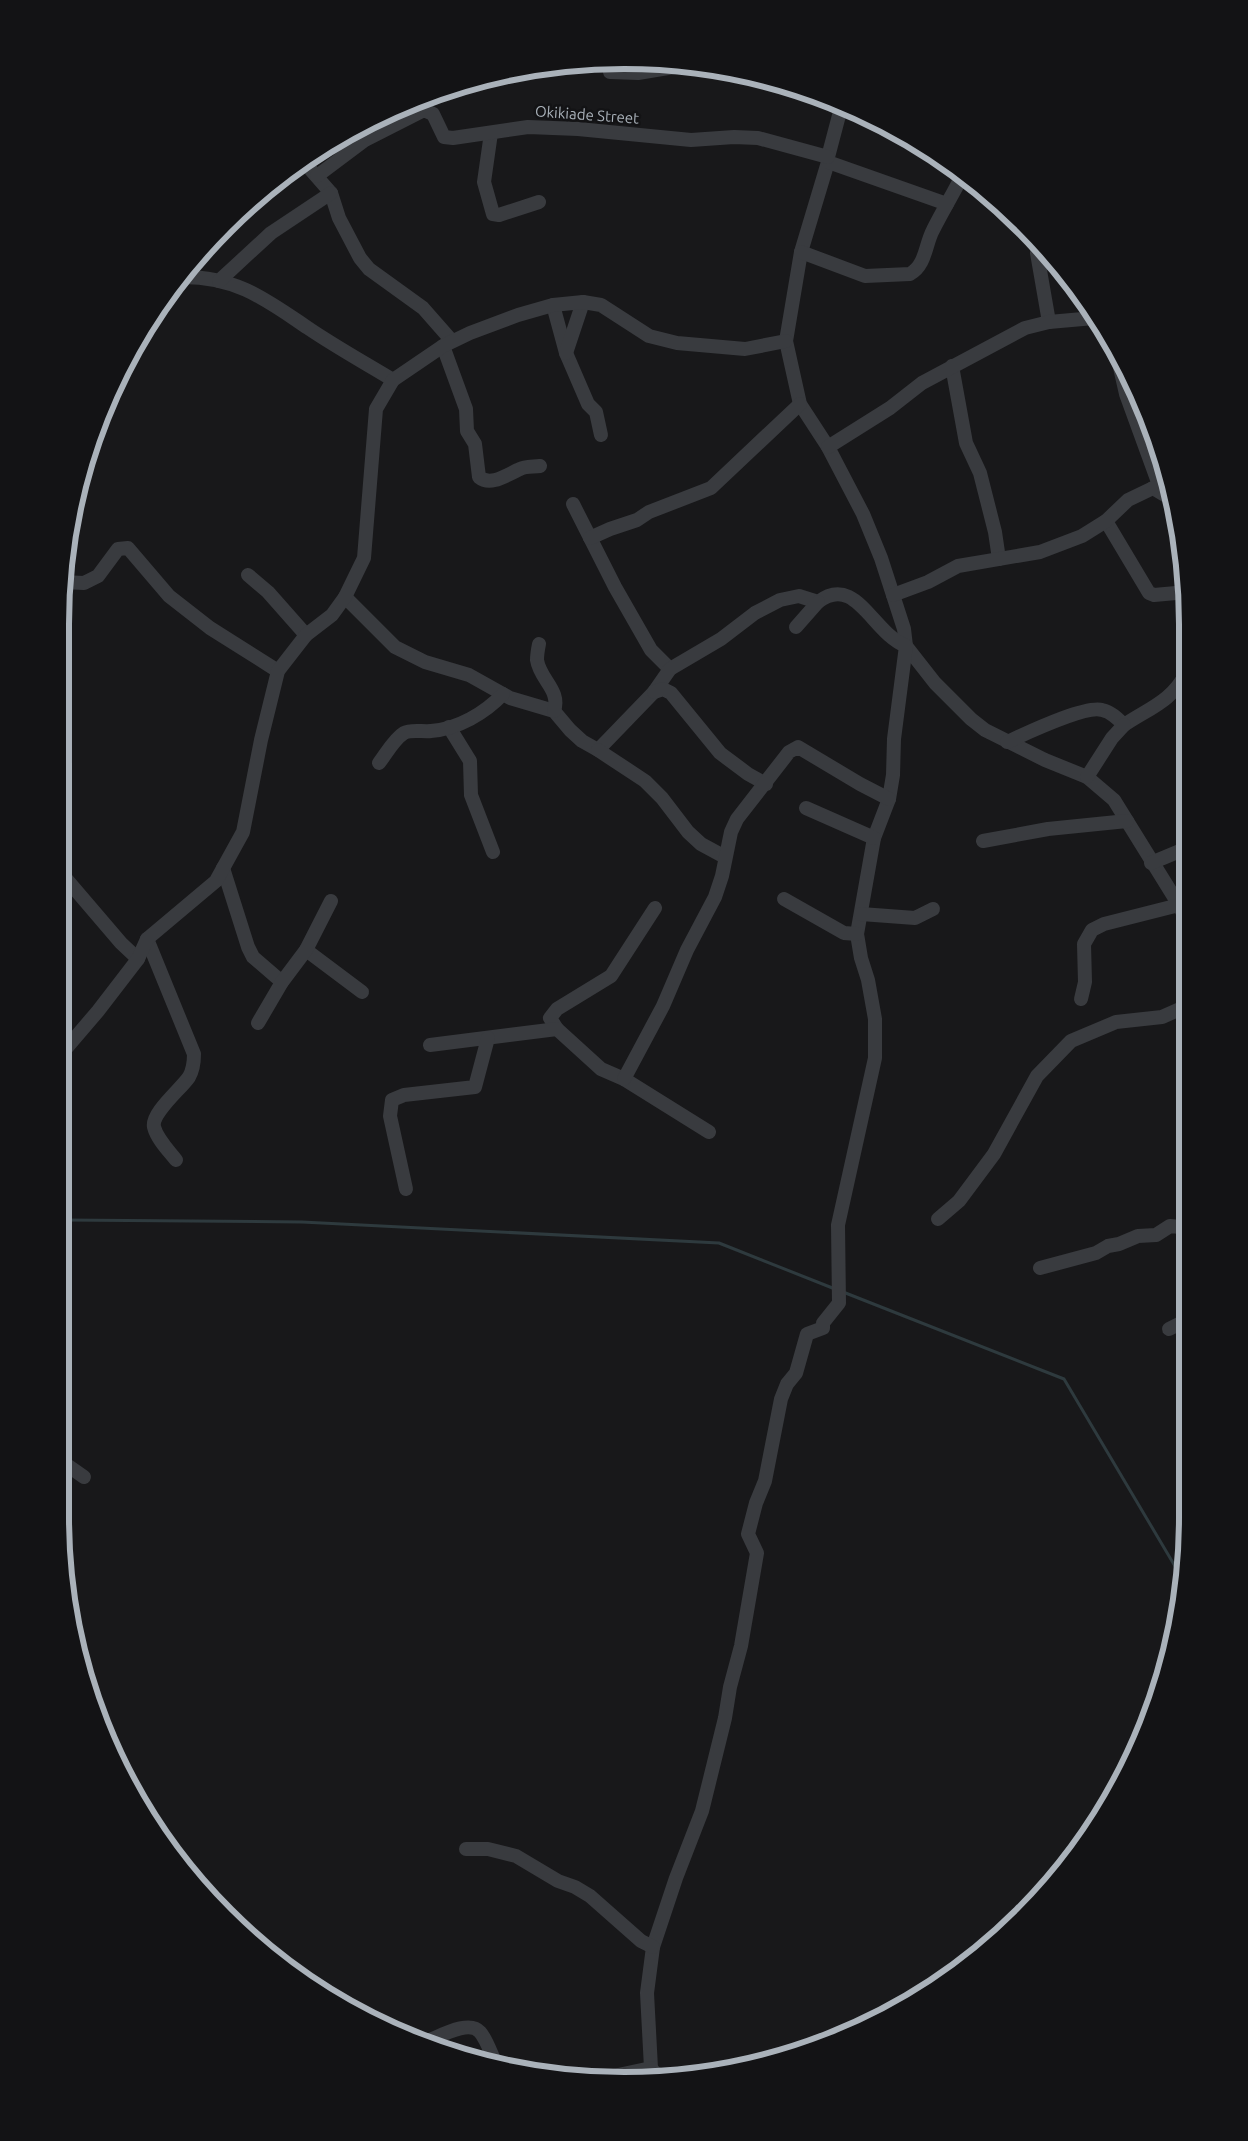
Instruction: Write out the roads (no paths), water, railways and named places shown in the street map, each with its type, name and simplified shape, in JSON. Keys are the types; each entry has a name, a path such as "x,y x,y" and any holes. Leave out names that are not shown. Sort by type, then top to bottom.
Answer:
{"street":[{"path":"609,69 610,72 638,73 657,70"},
{"name":"Okikiade Street","path":"318,176 365,140 424,110 433,114 444,137 453,138 528,127 578,128 691,140 734,137 758,138 828,159 947,204"},
{"path":"654,2071 650,2068 648,1993 653,1947 676,1878 702,1811 725,1718 730,1687 741,1646 744,1617 757,1554 748,1534 756,1503 765,1482 781,1399 787,1384 796,1373 807,1334 823,1328 823,1323 839,1303 838,1225 875,1058 875,1018 857,934 874,838 889,799 893,775 894,739 906,646 904,629 881,558 863,514 828,447 800,404 786,341 801,252 840,113"},
{"path":"491,133 484,182 493,214 499,215 539,202"},
{"path":"309,167 331,193 339,218 360,258 369,269 423,308 447,344 466,409 467,431 474,444 478,477 482,480 490,481 511,474 520,468 540,466"},
{"path":"801,252 865,276 910,274 917,270 925,256 932,233 959,181"},
{"path":"219,281 271,233 331,193"},
{"path":"1037,254 1049,322"},
{"path":"191,277 204,277 245,288 393,380"},
{"path":"69,1045 138,959 147,939 216,881 243,832 261,740 278,671 306,635 332,615 345,597 364,558 376,409 393,380 447,344 518,315 553,305 583,302 601,305 649,336 677,343 745,349 786,341"},
{"path":"566,353 583,302"},
{"path":"553,305 566,353 588,404 596,412 601,435"},
{"path":"828,447 890,408 922,382 1025,328 1049,322 1088,319"},
{"path":"952,366 966,443 980,473 995,532 999,559"},
{"path":"1123,380 1126,394 1162,493 1153,488"},
{"path":"590,538 610,529 625,526 649,512 710,488 800,404"},
{"path":"1153,488 1163,494"},
{"path":"894,595 928,582 958,566 1040,552 1082,536 1106,521 1128,500 1153,488"},
{"path":"573,504 651,650 670,669"},
{"path":"1106,521 1149,593 1154,595 1178,593"},
{"path":"71,582 84,583 98,576 118,549 128,548 169,596 210,628 278,671"},
{"path":"248,576 268,592 306,635"},
{"path":"796,626 824,597 839,593 846,594 869,614 884,632 898,643 906,646 935,684 970,719 1007,742 1087,777 1114,800 1151,863 1179,905 1104,924 1092,930 1084,944 1085,982 1081,999"},
{"path":"598,750 654,692 670,669 721,639 754,613 780,600 798,596 818,602"},
{"path":"345,597 396,647 425,662 469,675 503,694 554,710 570,730 582,741 645,781 662,798 688,832 701,844 725,857"},
{"path":"539,644 537,661 555,694 557,702 554,710"},
{"path":"1087,777 1112,738 1124,725 1163,702 1179,688"},
{"path":"654,692 663,689 671,693 720,753 748,774 766,784"},
{"path":"379,763 401,734 407,731 432,731 449,728 491,707 503,694"},
{"path":"1007,742 1063,718 1100,709 1112,714 1124,725"},
{"path":"449,728 470,762 471,795 493,852"},
{"path":"624,1079 715,897 722,876 731,832 737,819 789,752 798,747 889,799"},
{"path":"806,808 874,838"},
{"path":"984,841 1048,829 1127,821"},
{"path":"1151,863 1179,851"},
{"path":"223,868 248,947 253,957 282,982"},
{"path":"69,882 121,944 138,959"},
{"path":"784,899 844,933 857,934"},
{"path":"258,1023 282,982 306,950 330,901"},
{"path":"655,908 611,976 557,1009 550,1018 557,1028 601,1069 624,1079 709,1132"},
{"path":"861,914 915,918 933,909"},
{"path":"147,939 194,1054 194,1064 189,1076 156,1116 153,1125 155,1132 176,1160"},
{"path":"306,950 362,992"},
{"path":"938,1219 959,1201 994,1154 1037,1076 1071,1041 1116,1022 1162,1017 1179,1010"},
{"path":"430,1045 557,1028"},
{"path":"406,1189 390,1116 392,1100 404,1095 475,1087 488,1038"},
{"path":"1040,1268 1096,1253 1108,1246 1119,1244 1138,1236 1156,1235 1170,1226 1179,1227"},
{"path":"1169,1329 1179,1324"},
{"path":"69,1466 84,1477"},
{"path":"466,1849 488,1850 516,1856 558,1881 575,1887 590,1896 641,1941 653,1947"},
{"path":"434,2038 467,2026 476,2028 482,2033 492,2056"},
{"path":"633,2072 650,2068"},
{"path":"645,2071 650,2068"}],"waterway":[{"path":"69,1220 302,1222 719,1243 835,1289"},
{"path":"843,1292 1064,1379 1176,1568"}]}
